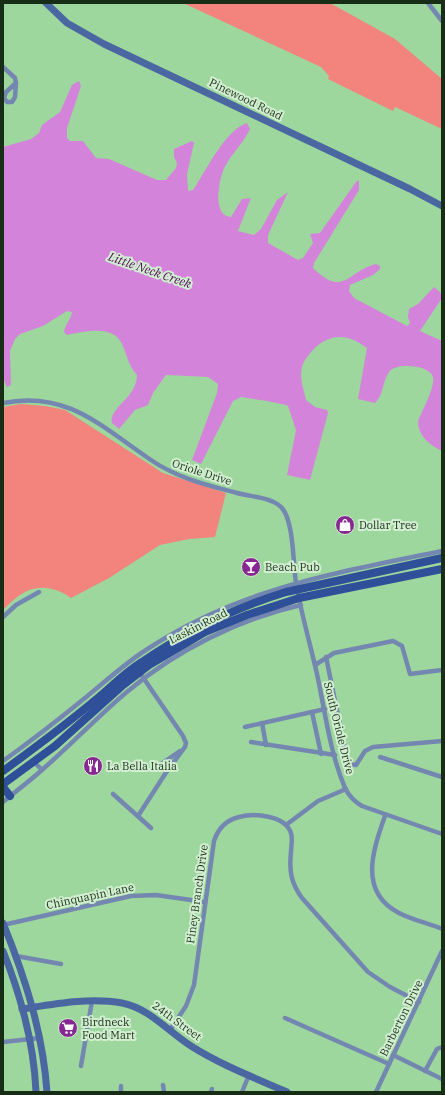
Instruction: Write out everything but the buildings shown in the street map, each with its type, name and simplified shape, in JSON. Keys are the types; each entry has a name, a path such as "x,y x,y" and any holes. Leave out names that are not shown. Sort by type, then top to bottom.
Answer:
{"main road":[{"name":"Laskin Road","path":"3,771 182,636 217,618 296,586 442,556"},
{"name":"Laskin Road","path":"3,784 34,762 139,669 205,632 247,615 442,569"},
{"path":"3,787 10,796"}],"street":[{"name":"Pinewood Road","path":"46,3 67,23 104,44 410,189 442,206"},
{"path":"428,3 442,21"},
{"path":"3,67 15,78 16,83"},
{"name":"Oriole Drive","path":"3,403 16,400 37,400 64,405 86,416 164,469 177,475 276,504 284,510 288,520 296,586"},
{"name":"South Oriole Drive","path":"296,586 335,755 346,789 351,798 362,806 385,816 442,834"},
{"path":"3,617 16,605 40,592"},
{"path":"315,665 334,653 393,641 402,646 410,674 442,670"},
{"path":"326,657 348,764 356,765 366,751 373,747 442,741"},
{"path":"138,816 166,771 183,749 185,739 139,669"},
{"name":"Laskin Road","path":"3,761 49,727 139,669"},
{"name":"Laskin Road","path":"3,802 42,770 81,732 139,669"},
{"path":"245,727 325,709"},
{"path":"312,712 321,754"},
{"path":"262,723 266,744"},
{"path":"251,742 335,755"},
{"path":"166,771 162,768 161,764 183,749"},
{"path":"380,757 442,777"},
{"path":"34,762 42,770"},
{"path":"346,789 318,802 286,826 291,833 292,839 290,874 295,888 302,898 368,972 390,987 419,1002"},
{"path":"113,794 151,828"},
{"name":"Piney Branch Drive","path":"170,1030 186,1006 194,985 214,841 226,822 243,816 260,815 275,820 286,826"},
{"path":"385,816 371,864 375,886 382,900 400,914 442,928"},
{"name":"Chinquapin Lane","path":"3,924 144,895 156,895 205,902"},
{"path":"3,924 16,956 33,1007 40,1038 46,1092"},
{"path":"3,951 22,1009 29,1039 36,1092"},
{"name":"Barberton Drive","path":"376,1092 442,951"},
{"path":"16,956 60,964"},
{"path":"81,1066 92,1001"},
{"name":"24th Street","path":"22,1009 92,1001 108,1001 133,1006 151,1015 198,1050 287,1092"},
{"path":"285,1018 389,1064"},
{"path":"3,1042 40,1038"},
{"path":"425,1071 437,1049 442,1047"},
{"path":"393,1055 442,1079"},
{"path":"242,1092 249,1075"},
{"path":"163,1085 164,1092"},
{"path":"121,1086 121,1092"}],"shaded area":[{"path":"183,3 330,3 395,39 442,79 442,129 395,107 393,111 328,79 329,76 321,67"},
{"path":"21,404 45,406 65,410 163,473 226,493 215,537 189,539 160,545 109,578 71,598 62,592 55,590 44,588 31,589 19,595 3,610 3,407"}],"water":[{"name":"Little Neck Creek","path":"79,81 81,86 67,128 67,138 70,141 83,141 96,158 109,159 157,180 166,180 176,168 177,163 174,157 174,149 192,141 194,143 187,174 188,191 193,190 224,142 239,127 247,123 250,129 223,170 218,193 220,207 224,215 231,217 242,199 251,198 238,231 254,235 261,229 277,200 288,192 268,235 268,243 298,260 303,258 313,243 310,234 320,233 356,182 359,180 359,190 314,263 313,268 323,277 339,282 376,264 380,266 380,269 373,275 350,285 349,291 354,298 407,326 410,323 408,317 409,309 418,304 434,287 442,294 442,298 420,331 442,341 442,451 433,446 422,436 418,421 432,387 433,377 431,373 412,366 398,367 389,372 380,396 375,403 358,399 367,348 360,343 345,338 332,338 318,345 304,362 301,371 301,379 306,400 315,407 327,410 328,413 310,480 287,475 296,430 288,406 241,397 233,401 201,464 192,460 217,393 218,384 208,377 166,375 153,393 148,405 135,410 119,429 112,423 114,412 133,390 137,375 130,364 122,344 118,338 112,334 89,331 67,335 64,332 72,312 67,311 43,326 20,334 15,339 10,351 11,385 7,387 3,378 3,147 31,139 39,133 42,125 60,112 72,85"}],"place":[{"name":"Dollar Tree","path":"345,525"},
{"name":"Beach Pub","path":"251,567"},
{"name":"La Bella Italia","path":"93,766"},
{"name":"Birdneck Food Mart","path":"68,1028"}]}
